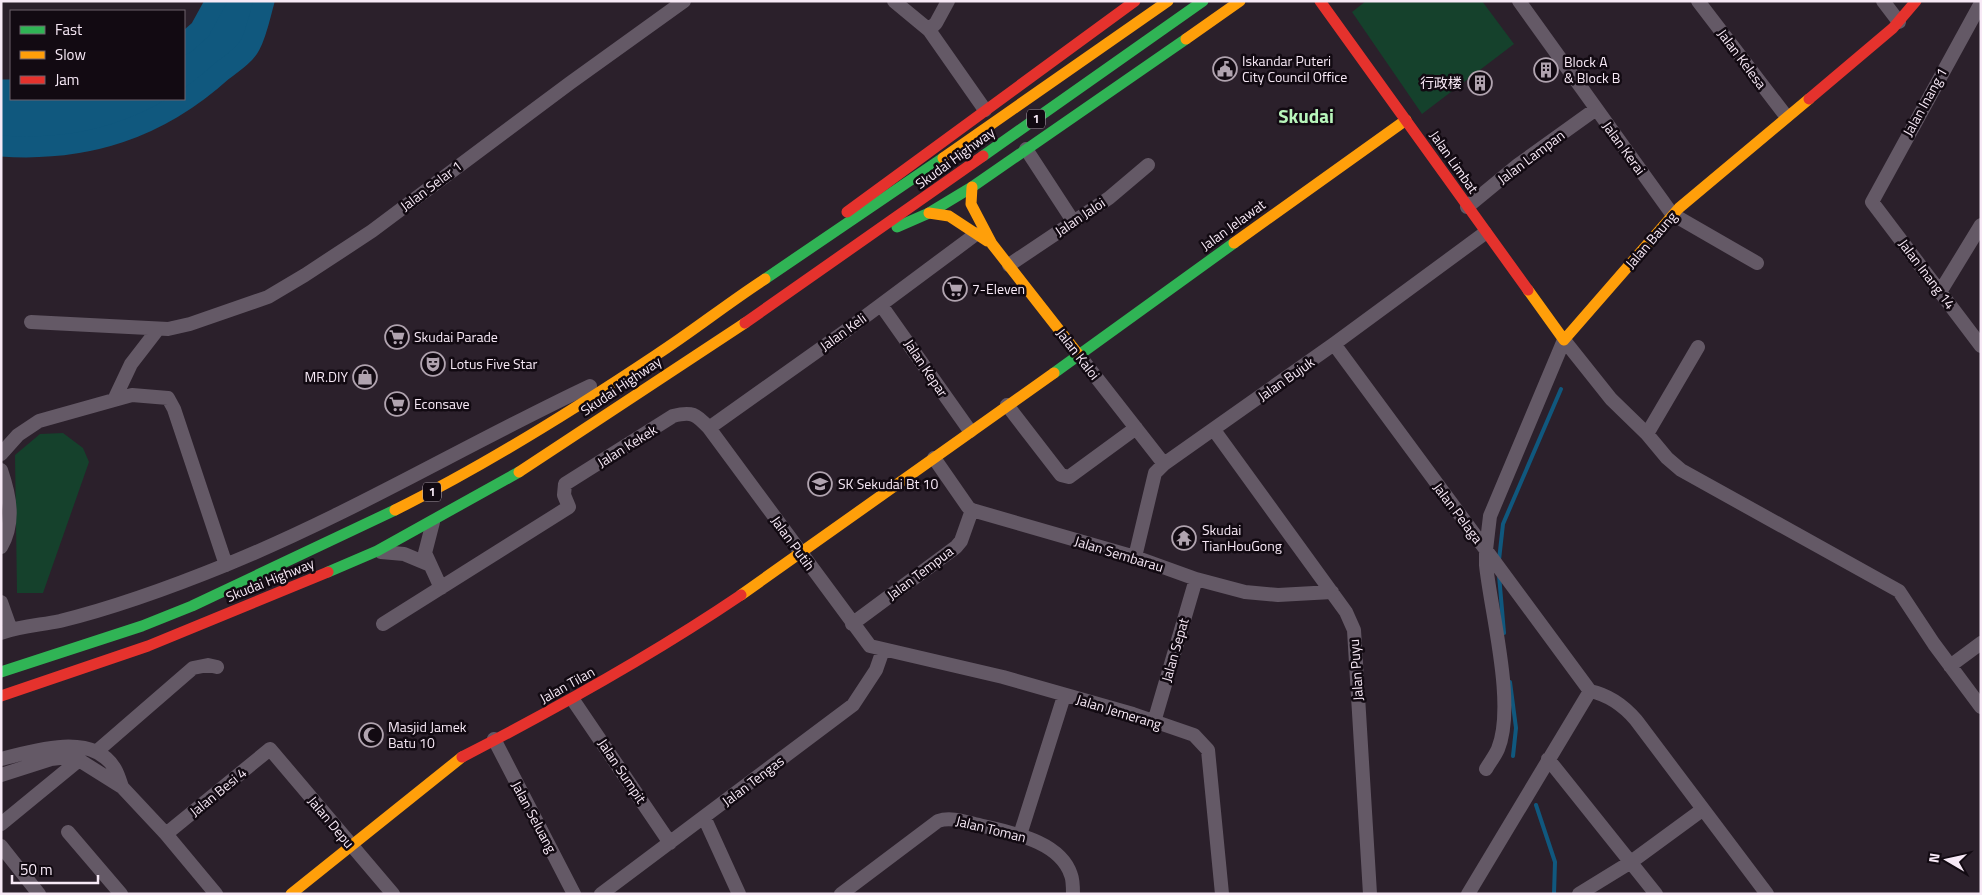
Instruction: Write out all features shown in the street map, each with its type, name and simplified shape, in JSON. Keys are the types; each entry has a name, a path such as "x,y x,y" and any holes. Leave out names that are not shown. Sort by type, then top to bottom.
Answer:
{"main road":[{"path":"818,244 852,207 1135,1"},
{"path":"1094,52 1155,1"},
{"name":"Skudai Highway","path":"1,672 158,619 295,559 440,488 533,435 658,354 718,310 818,244 1168,1"},
{"name":"Skudai Highway","path":"1,696 148,646 377,552 434,521 536,462 871,238 1204,1"},
{"path":"871,238 929,213 972,187 1240,1"},
{"name":"Jalan Limbat","path":"1320,1 1485,233 1564,340"},
{"name":"Jalan Baung","path":"1564,340 1672,214 1899,22 1916,1"},
{"name":"Jalan Jelawat","path":"934,458 1406,120"},
{"name":"Jalan Kaloi","path":"972,187 971,204 992,244 1078,354"},
{"name":"Jalan Kaloi","path":"929,213 949,216 992,244"},
{"name":"Jalan Tilan","path":"298,892 459,759 573,700 688,631 801,554 934,458"}],"street":[{"name":"Jalan Selar 1","path":"31,322 158,329 190,324 268,297 306,276 372,231 570,83 684,1"},
{"path":"894,1 929,30 986,110"},
{"path":"929,30 936,23 948,1"},
{"name":"Jalan Kerai","path":"1520,1 1672,214 1757,263"},
{"name":"Jalan Kelesa","path":"1698,1 1786,116"},
{"path":"1883,1 1899,22"},
{"name":"Jalan Inang 1","path":"1872,202 1981,3"},
{"name":"Jalan Lampan","path":"1467,207 1518,165 1596,108"},
{"path":"1026,149 1073,221"},
{"name":"Jalan Jaloi","path":"1009,265 1109,198 1148,165"},
{"name":"Jalan Inang 14","path":"1872,202 1981,346"},
{"path":"1940,292 1981,225"},
{"name":"Jalan Bujuk","path":"1135,557 1155,473 1164,464 1334,344 1485,233"},
{"name":"Jalan Keli","path":"709,428 976,234"},
{"name":"Jalan Kepar","path":"880,305 970,431"},
{"path":"114,400 131,364 158,329"},
{"path":"1564,340 1611,399 1647,434 1667,458 1681,470 1899,591 1950,666 1981,707"},
{"name":"Jalan Baung","path":"1486,550 1490,516 1500,489 1564,340"},
{"name":"Jalan Pelaga","path":"1334,344 1486,550 1502,680 1504,720 1498,748 1486,769"},
{"path":"1647,434 1698,347"},
{"path":"1,602 6,632 60,621 98,610 226,565 322,522 530,414 658,354"},
{"name":"Jalan Kaloi","path":"1078,354 1164,464"},
{"path":"1,454 18,435 39,421 139,395 168,398 174,409 226,565"},
{"path":"1007,405 1060,475 1069,477 1136,428"},
{"name":"Jalan Kekek","path":"441,588 570,507 564,495 565,484 673,416 685,413 696,415 709,428"},
{"name":"Jalan Putih","path":"709,428 852,624 870,646 883,650"},
{"name":"Jalan Puyu","path":"1214,430 1332,592 1346,612 1354,630 1370,894"},
{"path":"934,458 972,510"},
{"path":"1,470 10,506 8,536 1,547"},
{"name":"Jalan Sembarau","path":"972,510 1135,557 1196,579 1245,592 1278,595 1332,592"},
{"name":"Jalan Tempua","path":"852,624 956,547 961,541 972,510"},
{"path":"383,624 441,588 428,564 425,553 434,521"},
{"path":"1486,550 1590,691 1600,693 1627,710 1767,894"},
{"path":"377,552 404,554 428,564"},
{"name":"Jalan Sepat","path":"1154,722 1196,579"},
{"path":"1950,666 1981,643"},
{"name":"Jalan Jemerang","path":"883,650 932,659 1003,677 1194,735 1208,750 1222,894"},
{"name":"Jalan Tengas","path":"601,894 853,705 876,670 883,650"},
{"path":"96,752 193,668 208,665 218,667"},
{"path":"1468,894 1590,691"},
{"path":"1020,835 1064,696"},
{"name":"Jalan Sumpit","path":"573,700 670,843"},
{"name":"Jalan Seluang","path":"494,740 574,894"},
{"path":"1,759 61,746 96,752 114,768 122,787"},
{"name":"Jalan Depu","path":"270,749 351,847 393,894"},
{"name":"Jalan Besi 4","path":"166,834 270,749"},
{"path":"1,775 51,759 68,757 79,760 122,787 166,834 216,894"},
{"path":"1548,759 1656,894"},
{"path":"1,824 79,760"},
{"path":"1579,894 1631,862 1702,810"},
{"path":"704,817 739,894"},
{"name":"Jalan Toman","path":"841,894 938,821 944,819 1020,835 1039,842 1064,863 1071,875 1073,894"},
{"path":"68,832 121,894"},
{"path":"1,846 39,894"}],"green space":[{"path":"1366,1 1482,1 1514,44 1422,114 1352,12"},
{"path":"63,433 83,448 89,462 43,593 17,593 15,455 40,434"}],"water":[{"path":"216,1 264,1 255,35 248,49 238,59 185,100 185,43 200,30"},
{"path":"1,90 10,90 10,100 185,100 147,121 120,132 92,140 63,145 33,147 1,146"}],"waterway":[{"path":"185,43 200,30 216,1"},
{"path":"185,100 245,52 255,35 264,1"},
{"path":"1,90 10,90"},
{"path":"1,146 33,147 63,145 92,140 120,132 147,121 185,100"},
{"path":"1499,560 1503,524 1561,389"},
{"path":"1499,575 1504,633"},
{"path":"1510,682 1516,728 1513,756"},
{"path":"1536,805 1555,862 1554,894"}],"traffic: fast":[{"path":"983,156 1203,1"},
{"path":"897,227 929,213 972,187 1186,39"},
{"path":"765,279 943,158"},
{"path":"1054,373 1234,243"},
{"path":"328,572 377,551 519,472"},
{"path":"1,672 142,626 192,606 395,510"}],"traffic: slow":[{"path":"943,158 1168,1"},
{"path":"1186,39 1240,1"},
{"path":"1528,290 1564,340 1679,208 1809,99"},
{"path":"1234,243 1406,120"},
{"path":"972,187 971,204 992,244 1078,354"},
{"path":"929,213 949,216 987,241"},
{"path":"395,510 462,475 560,417 670,346 765,279"},
{"path":"519,472 745,323"},
{"path":"741,595 1054,373"},
{"path":"291,894 462,757"}],"traffic: jam":[{"path":"847,212 1135,1"},
{"path":"1320,1 1528,290"},
{"path":"1809,99 1893,28 1916,1"},
{"path":"745,323 983,156"},
{"path":"1,696 148,646 328,572"},
{"path":"462,757 604,680 673,639 741,595"}],"place":[{"name":"Iskandar Puteri City Council Office","path":"1225,69"},
{"name":"Block A & Block B","path":"1546,70"},
{"name":"行政楼","path":"1480,83"},
{"name":"7-Eleven","path":"955,289"},
{"name":"Skudai Parade","path":"397,337"},
{"name":"Lotus Five Star","path":"433,364"},
{"name":"MR.DIY","path":"365,377"},
{"name":"Econsave","path":"397,404"},
{"name":"SK Sekudai Bt 10","path":"820,484"},
{"name":"Skudai TianHouGong","path":"1184,538"},
{"name":"Masjid Jamek Batu 10","path":"371,735"}],"district":[{"name":"Skudai","path":"1306,116"}]}
